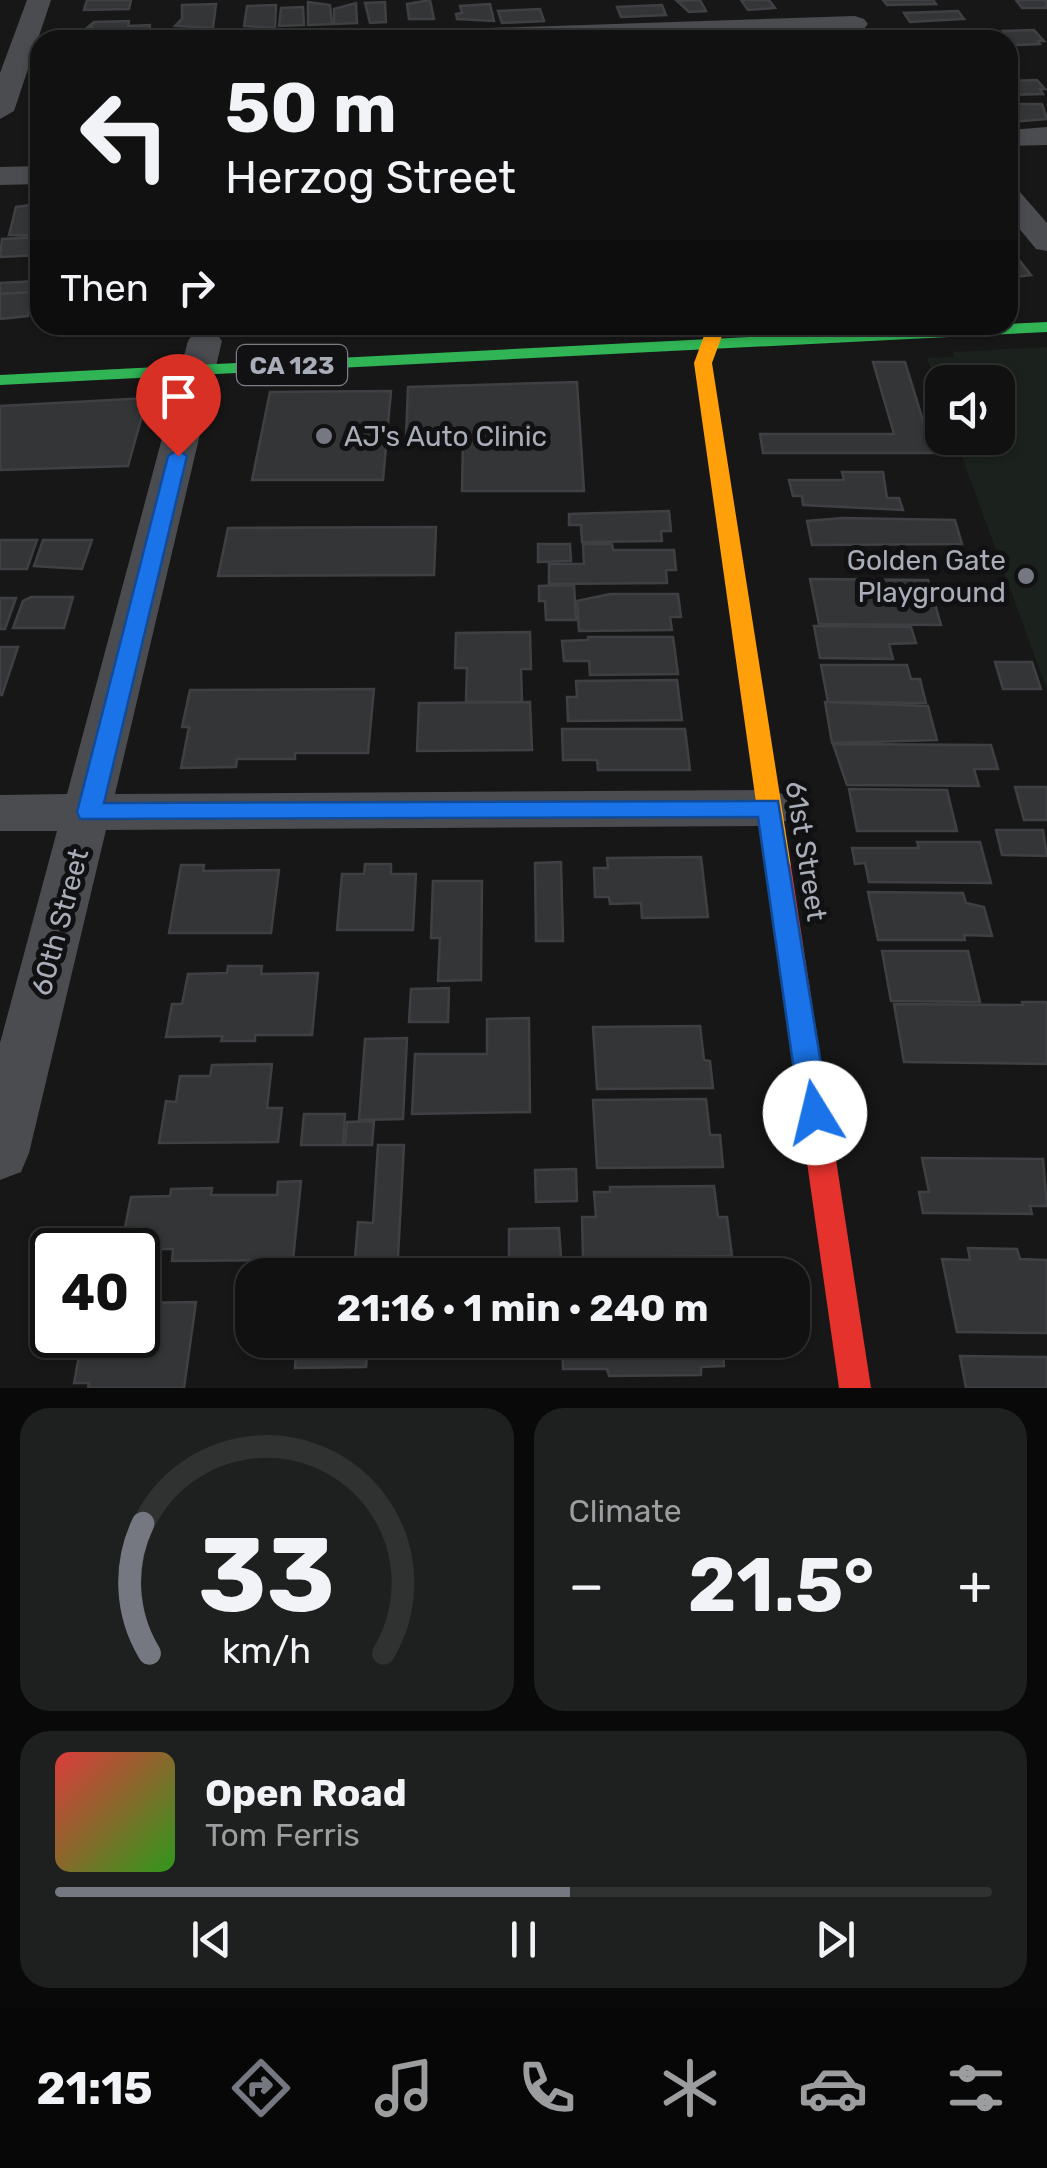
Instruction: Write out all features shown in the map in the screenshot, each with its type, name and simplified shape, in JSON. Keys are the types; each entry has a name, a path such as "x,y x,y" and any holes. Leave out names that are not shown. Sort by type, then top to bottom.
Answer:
{"main road":[{"name":"CA 123","path":"1018,329 1047,328"},
{"name":"CA 123","path":"0,380 204,348 713,335"},
{"name":"61st Street","path":"713,335 703,363 855,1388"}],"street":[{"path":"0,111 39,0"},
{"path":"570,0 586,30"},
{"path":"834,0 860,30"},
{"path":"1018,137 1047,136"},
{"path":"0,176 30,174"},
{"path":"1018,209 1047,242"},
{"name":"60th Street","path":"0,1153 204,348"},
{"path":"0,813 769,808"}],"shaded area":[{"name":"Golden Gate Playground","path":"1047,347 1047,690 961,455 1015,455 1015,365 929,365 927,358 954,357 953,352"}],"building":[{"path":"87,0 131,0 129,9 84,10"},
{"path":"430,0 434,19 409,19 407,4"},
{"path":"700,0 706,11 689,12 677,1"},
{"path":"741,0 769,0 775,8 748,10"},
{"path":"883,0 933,0 936,4 887,5"},
{"path":"1016,0 1046,0 1047,8 1022,8"},
{"path":"308,2 330,5 332,24 308,25"},
{"path":"385,2 386,22 370,23 365,3"},
{"path":"356,3 357,23 334,24 334,9"},
{"path":"216,4 213,28 175,26 182,19 182,5"},
{"path":"490,4 494,21 457,19 456,14 462,13 460,6"},
{"path":"276,5 275,28 244,26 247,6"},
{"path":"662,5 666,15 621,17 617,7"},
{"path":"303,7 304,25 279,26 281,8"},
{"path":"540,9 544,21 502,23 498,11"},
{"path":"958,11 964,19 910,22 904,13"},
{"path":"94,22 150,25 149,30 91,30 88,27"},
{"path":"1034,30 1044,41 1018,45 1018,31"},
{"path":"1037,80 1045,89 1040,89 1043,94 1018,95 1018,81"},
{"path":"1018,104 1042,104 1047,119 1018,121"},
{"path":"30,205 30,236 9,235 16,207"},
{"path":"30,238 30,255 0,257 2,239"},
{"path":"1018,259 1031,275 1018,277"},
{"path":"30,281 30,292 0,294 0,283"},
{"path":"30,292 28,316 0,319 0,294"},
{"path":"873,362 905,362 925,427 925,453 763,453 760,434 894,434"},
{"path":"577,382 584,491 462,491 463,440 406,439 408,387"},
{"name":"AJ's Auto Clinic","path":"391,391 383,480 252,480 270,392"},
{"path":"147,398 128,466 0,470 0,406"},
{"path":"842,472 883,472 887,498 899,498 903,510 803,505 802,496 793,496 789,480 844,480"},
{"path":"669,511 671,531 661,531 662,541 582,542 581,525 569,525 569,514"},
{"path":"955,520 962,544 812,545 807,521"},
{"path":"436,527 434,575 218,576 228,528"},
{"path":"0,540 37,540 27,569 0,569"},
{"path":"43,540 92,540 82,569 34,566"},
{"path":"538,544 570,544 571,561 538,562"},
{"path":"583,544 612,544 613,550 674,550 676,570 666,570 667,583 549,584 549,564 584,564"},
{"path":"810,579 928,580 941,625 819,624"},
{"path":"574,585 576,620 546,620 545,601 539,601 539,586"},
{"path":"610,594 678,594 681,617 670,617 672,630 579,631 577,601"},
{"path":"31,597 73,597 64,628 13,628 23,601"},
{"path":"0,598 16,598 5,629 0,629"},
{"path":"814,626 911,627 916,643 889,644 893,659 820,658"},
{"path":"530,632 531,669 521,669 522,702 466,702 467,668 455,668 456,633"},
{"path":"588,637 673,637 678,674 590,675 589,661 564,661 562,641"},
{"path":"0,647 18,647 2,695 0,695"},
{"path":"995,662 1032,662 1041,689 1003,689"},
{"path":"821,665 907,665 911,679 920,679 926,703 828,702"},
{"path":"677,680 682,720 568,721 567,697 577,697 576,681"},
{"path":"374,689 368,753 295,753 295,759 237,759 236,767 181,768 189,727 182,727 190,690"},
{"path":"530,702 532,750 417,751 419,703"},
{"path":"825,702 928,706 937,740 832,743"},
{"path":"562,729 685,729 690,770 598,770 597,760 563,760"},
{"path":"833,744 991,745 998,769 974,769 979,786 847,785"},
{"path":"1015,787 1047,787 1047,820 1024,820"},
{"path":"849,789 947,790 957,831 857,831"},
{"path":"996,830 1043,830 1047,856 1002,855"},
{"path":"917,842 980,842 991,883 869,882 865,863 855,864 852,848 919,848"},
{"path":"701,857 708,917 642,918 641,903 610,904 609,897 595,897 594,868 608,868 607,858"},
{"path":"561,862 563,941 536,941 535,863"},
{"path":"365,864 391,864 391,874 416,874 413,930 337,930 342,874 364,874"},
{"path":"181,865 204,865 203,871 279,870 271,933 169,933"},
{"path":"433,881 482,881 481,980 438,981 440,938 431,938"},
{"path":"868,892 963,893 966,903 984,907 992,936 964,935 965,940 878,940"},
{"path":"882,951 968,951 980,1002 891,1001"},
{"path":"228,966 262,966 261,974 318,973 312,1035 255,1035 255,1041 221,1041 223,1036 166,1037 172,1004 182,1004 188,974 227,973"},
{"path":"449,988 448,1022 409,1022 411,989"},
{"path":"1022,1002 1047,1002 1047,1064 904,1062 894,1004 1023,1005"},
{"path":"529,1018 530,1112 412,1114 415,1054 487,1054 487,1019"},
{"path":"700,1026 704,1060 710,1061 713,1088 597,1089 593,1027"},
{"path":"407,1038 403,1119 359,1120 365,1039"},
{"path":"272,1064 267,1108 282,1108 278,1142 159,1143 166,1101 176,1102 180,1076 210,1076 212,1065"},
{"path":"706,1099 710,1135 720,1135 723,1167 597,1168 593,1100"},
{"path":"304,1114 345,1114 343,1145 301,1145"},
{"path":"374,1121 372,1145 345,1145 347,1122"},
{"path":"378,1145 404,1145 398,1257 355,1258 358,1222 373,1223"},
{"path":"922,1158 1043,1159 1047,1206 1030,1206 1032,1214 923,1213 919,1192 929,1192"},
{"path":"576,1169 577,1201 536,1202 535,1170"},
{"path":"301,1181 293,1258 172,1261 173,1249 160,1249 160,1228 125,1228 131,1197 170,1196 171,1189 212,1188 211,1195 277,1195 278,1182"},
{"path":"714,1186 718,1217 727,1217 732,1256 583,1258 582,1217 596,1217 594,1192 610,1192 610,1187"},
{"path":"559,1228 561,1257 509,1258 509,1229"},
{"path":"968,1248 1017,1249 1020,1259 1047,1260 1047,1333 957,1332 942,1259 970,1260"},
{"path":"196,1302 184,1388 88,1388 89,1383 74,1383 79,1358 160,1358 160,1303"},
{"path":"960,1356 1047,1357 1047,1388 966,1388"},
{"path":"296,1358 367,1358 366,1367 295,1368"},
{"path":"563,1358 723,1358 724,1366 701,1367 701,1375 609,1376 607,1369 563,1369"}],"traffic: fast":[{"path":"1018,328 1047,327"},
{"path":"0,380 889,335"}],"traffic: slow":[{"path":"713,335 703,363 778,866"}],"traffic: jam":[{"path":"778,866 855,1388"}],"place":[{"name":"AJ's Auto Clinic","path":"324,436"},
{"name":"Golden Gate Playground","path":"1026,576"}],"route":[{"path":"178,456 89,812 769,808 815,1113"}]}
